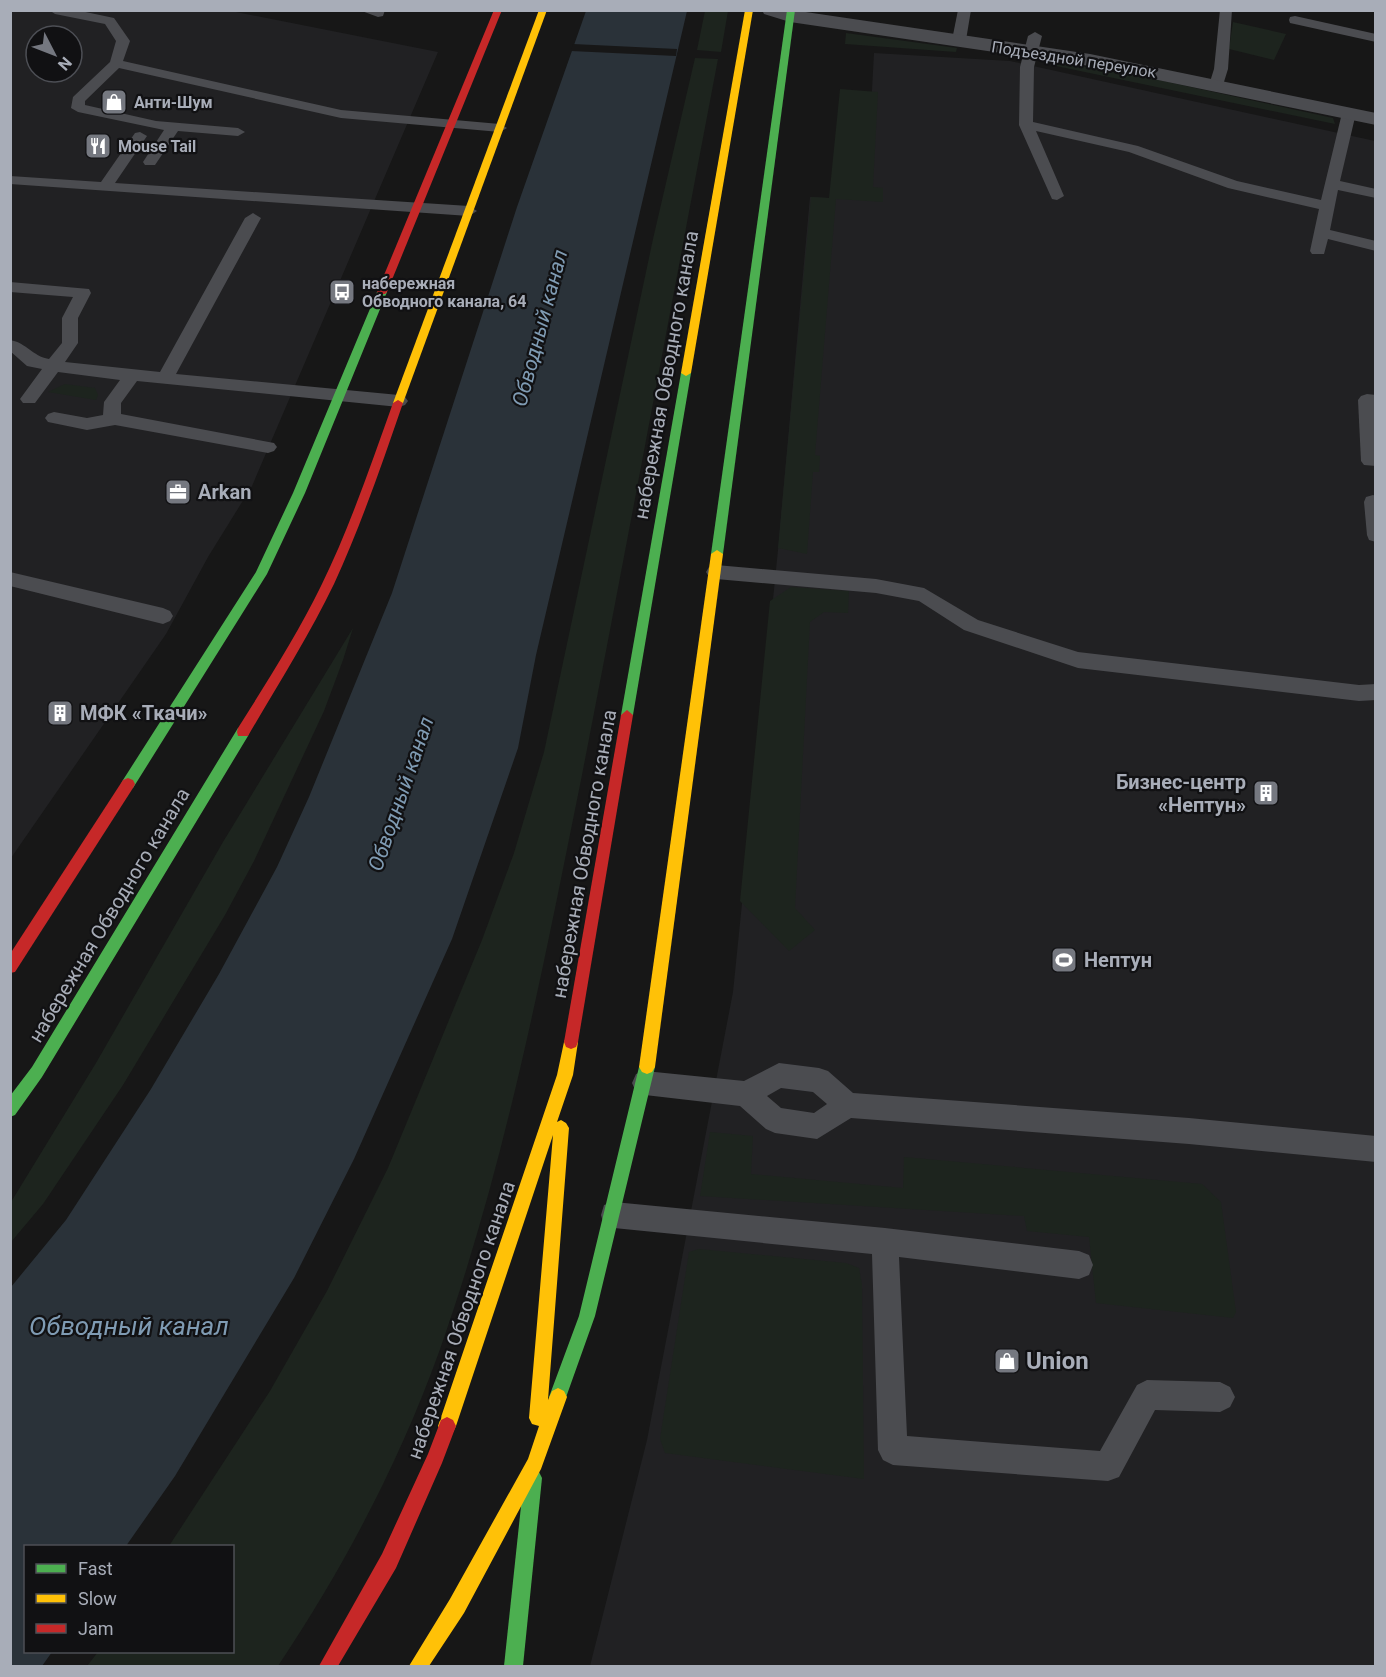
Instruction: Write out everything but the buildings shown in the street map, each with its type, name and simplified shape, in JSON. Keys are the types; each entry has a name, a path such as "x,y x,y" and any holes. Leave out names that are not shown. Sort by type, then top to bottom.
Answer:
{"main road":[{"path":"10,967 261,574 339,396 498,10"},
{"name":"набережная Обводного канала","path":"10,1110 37,1072 286,661 327,585 361,504 543,10"},
{"name":"набережная Обводного канала","path":"328,1666 389,1561 436,1457 469,1366 565,1076 749,10"},
{"path":"418,1666 457,1606 535,1463 587,1316 614,1215 645,1083 790,13"},
{"path":"513,1666 535,1463 565,1076"}],"street":[{"name":"Подъездной переулок","path":"771,10 962,25"},
{"name":"Подъездной переулок","path":"858,10 962,25 1100,62 1218,77 1376,102"},
{"name":"Подъездной переулок","path":"1218,77 1376,118"}],"lane":[{"path":"55,10 109,21 123,42 116,63 78,100 78,108 105,109 174,126 238,132"},
{"path":"365,10 378,13 379,10"},
{"path":"1218,77 1226,10"},
{"path":"1294,20 1376,38"},
{"path":"1033,44 1027,67 1026,125 1057,196"},
{"path":"116,63 341,114 500,128"},
{"path":"1318,251 1342,135 1350,113"},
{"path":"1026,125 1133,149 1233,185 1328,206"},
{"path":"150,162 174,126"},
{"path":"105,186 140,136"},
{"path":"10,180 470,211"},
{"path":"1332,184 1376,194"},
{"path":"165,379 252,218"},
{"path":"1322,233 1376,246"},
{"path":"10,287 83,293 70,318 70,343 29,399"},
{"path":"10,345 15,346 33,362 165,379 399,401"},
{"path":"115,419 110,413 113,402 132,375"},
{"path":"1370,461 1367,400 1376,401"},
{"path":"54,418 87,423 115,419 268,447"},
{"path":"1373,502 1376,534"},
{"path":"716,572 876,586 924,596 971,625 1078,660 1359,693 1376,692"},
{"path":"10,579 163,616"},
{"path":"746,1094 779,1075 819,1080 848,1105 1189,1131 1376,1149"},
{"path":"645,1083 746,1094 775,1120 817,1125 848,1105"},
{"path":"614,1215 885,1242 1079,1265"},
{"path":"885,1242 893,1450 1108,1466 1147,1395 1220,1397"}],"shaded area":[{"path":"11,11 231,11 438,52 252,486 208,557 166,634 11,858"},
{"path":"705,11 728,11 721,52 697,50"},
{"path":"1233,22 1286,34 1274,60 1229,49"},
{"path":"846,33 957,48 956,52 845,44"},
{"path":"874,53 1010,61 1375,141 1375,1666 590,1666 647,1440 733,992 778,550 810,197 866,200"},
{"path":"695,58 718,59 616,600 536,997 484,1211 439,1352 423,1393 388,1475 368,1514 325,1592 278,1666 87,1666 97,1653 234,1653 234,1545 170,1545 270,1391 327,1291 388,1168 482,940 514,853 544,752 653,239"},
{"path":"1057,62 1145,77 1333,118 1335,124 1056,66"},
{"path":"840,89 878,92 873,187 883,188 883,202 836,199 815,455 820,456 819,472 813,472 807,554 778,548 811,197 829,198"},
{"path":"65,384 95,388 98,395 96,400 48,392"},
{"path":"791,587 849,591 848,613 824,612 810,622 795,908 815,930 789,951 740,901 770,601"},
{"path":"353,628 324,711 254,861 225,915 123,1085 43,1204 11,1242 11,1202 96,1063 223,842"},
{"path":"710,1132 753,1136 751,1174 903,1188 904,1157 1202,1184 1221,1202 1236,1312 1233,1318 1096,1303 1089,1237 1027,1231 1024,1216 700,1196"},
{"path":"699,1249 846,1263 859,1268 862,1285 864,1479 665,1453 660,1439 689,1252"}],"water":[{"name":"Обводный канал","path":"586,11 687,11 536,655 518,748 452,939 354,1159 294,1278 175,1476 127,1545 24,1545 24,1653 51,1653 42,1666 11,1666 11,1287 66,1220 151,1089 219,974 277,867 309,797 392,593 517,207"}],"pier":[{"path":"573,44 677,49 676,56 571,51"}],"traffic: fast":[{"path":"717,554 791,10"},
{"path":"128,784 261,574 299,493 382,292"},
{"path":"627,715 686,373"},
{"path":"10,1110 37,1072 243,732"},
{"path":"558,1397 587,1316 647,1067"},
{"path":"513,1666 533,1478"}],"traffic: slow":[{"path":"398,403 543,10"},
{"path":"686,373 749,10"},
{"path":"647,1067 717,554"},
{"path":"447,1426 565,1075 571,1042"},
{"path":"538,1418 561,1128"},
{"path":"418,1666 457,1606 535,1463 558,1397"}],"traffic: jam":[{"path":"382,292 498,10"},
{"path":"243,732 297,642 327,586 356,518 398,403"},
{"path":"571,1042 627,715"},
{"path":"10,967 128,784"},
{"path":"328,1666 389,1561 436,1457 447,1426"}],"place":[{"name":"Анти-Шум","path":"114,102"},
{"name":"Mouse Tail","path":"98,146"},
{"name":"набережная Обводного канала, 64","path":"342,292"},
{"name":"Arkan","path":"178,492"},
{"name":"МФК «Ткачи»","path":"60,713"},
{"name":"Бизнес-центр «Нептун»","path":"1266,793"},
{"name":"Нептун","path":"1064,960"},
{"name":"Union","path":"1007,1361"}]}
